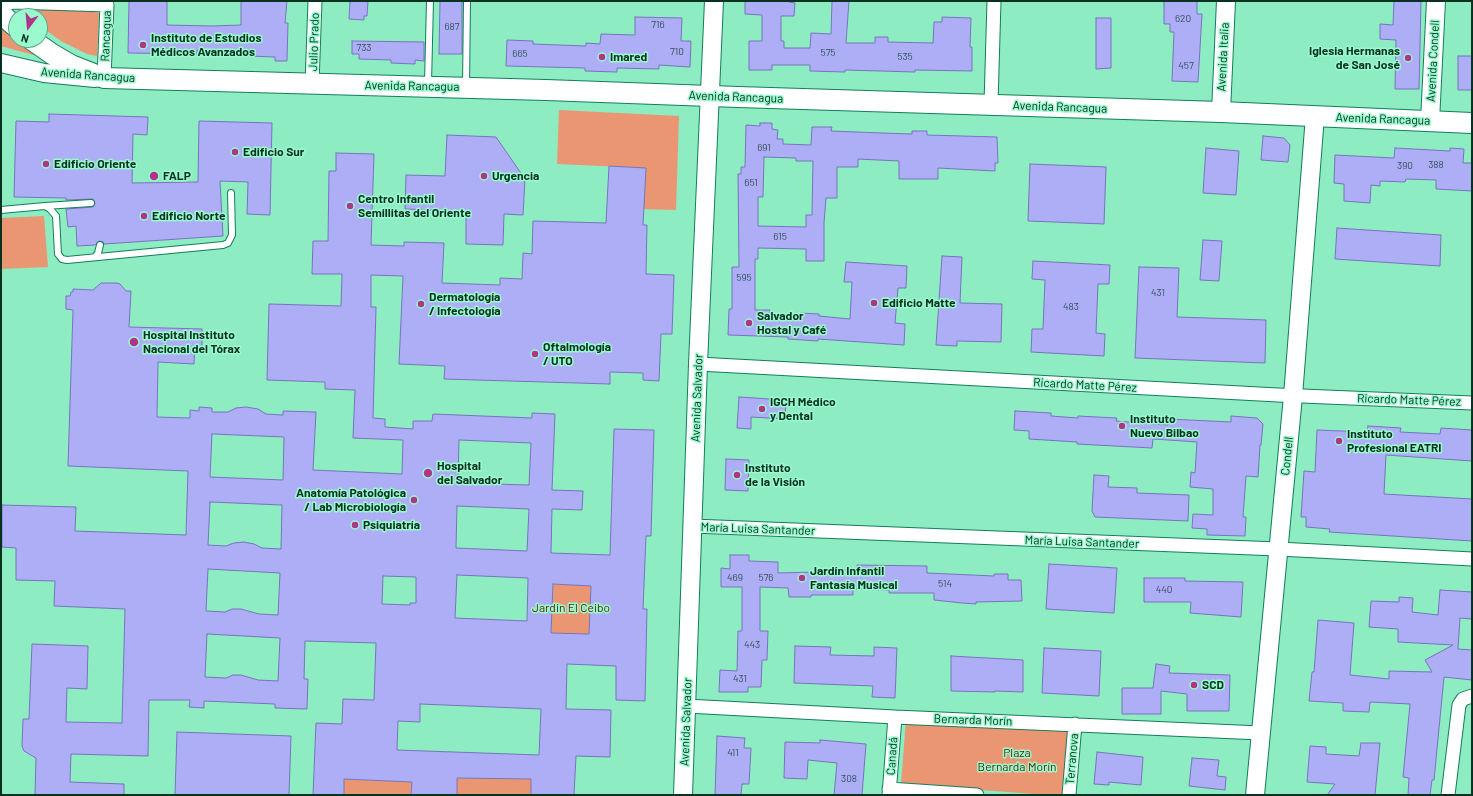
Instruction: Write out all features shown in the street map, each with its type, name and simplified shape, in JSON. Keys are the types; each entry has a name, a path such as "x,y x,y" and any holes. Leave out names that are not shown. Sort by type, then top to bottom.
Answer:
{"main road":[{"path":"43,48 71,66 104,78"},
{"name":"Avenida Rancagua","path":"104,78 991,104 1472,123"}],"street":[{"name":"Julio Prado","path":"312,84 315,1"},
{"name":"Avenida Salvador","path":"683,795 698,364 714,1"},
{"path":"991,104 994,1"},
{"name":"Avenida Italia","path":"1221,112 1226,1"},
{"name":"Avenida Condell","path":"1430,121 1436,1"},
{"name":"Rancagua","path":"1,6 12,2 108,5 104,78"},
{"name":"Avenida Rancagua","path":"1,63 44,73 104,78"},
{"name":"Condell","path":"1255,795 1293,396 1315,116"},
{"name":"Ricardo Matte Pérez","path":"698,364 1293,396 1472,403"},
{"name":"María Luisa Santander","path":"692,526 1278,549 1472,559"},
{"path":"1448,795 1458,710 1463,699 1472,696"},
{"name":"Bernarda Morín","path":"686,706 1261,733"},
{"name":"Canadá","path":"889,792 895,717"},
{"name":"Terranova","path":"1069,795 1075,724"},
{"path":"889,792 977,795"}],"lane":[{"path":"428,87 430,1"},
{"path":"466,88 467,1"},
{"path":"45,206 56,216 58,254 59,257 67,260 216,246 228,243 232,235 231,193"},
{"path":"1,210 91,203"},
{"path":"95,257 98,253 100,245"}],"green space":[{"path":"48,10 88,11 99,13 97,56 87,54 61,41 48,32"},
{"path":"1,23 8,29 8,48 1,46"},
{"path":"8,48 32,48 38,53 37,56"},
{"path":"559,110 679,116 676,210 638,209 645,168 557,164"},
{"path":"44,216 48,267 1,269 1,218"},
{"name":"Jardin El Ceibo","path":"553,584 591,586 594,635 551,633"},
{"name":"Plaza Bernarda Morín","path":"906,720 1069,729 1063,795 901,784"},
{"path":"457,778 531,779 531,795 457,795"},
{"path":"344,779 412,782 411,795 344,795"}],"building":[{"path":"129,1 167,1 167,25 211,26 241,25 241,1 287,1 285,23 288,23 287,61 275,61 275,57 248,56 249,50 197,50 197,54 128,53"},
{"path":"350,1 368,1 367,16 364,16 364,20 349,19"},
{"path":"440,1 462,1 462,54 439,54"},
{"path":"745,1 789,1 795,3 794,16 781,16 781,41 784,41 784,48 810,48 811,33 831,34 832,1 849,1 846,43 875,43 875,37 888,37 888,42 933,43 934,22 942,22 942,17 971,18 970,47 972,47 972,71 810,71 810,65 772,65 772,70 749,70 749,41 762,41 762,15 745,14"},
{"path":"1164,1 1197,1 1197,14 1202,14 1198,82 1172,81 1174,32 1170,32 1170,24 1164,24"},
{"name":"Iglesia Hermanas de San José","path":"1394,1 1421,1 1419,89 1395,89 1396,40 1380,39 1380,24 1393,25"},
{"path":"635,17 682,18 681,41 691,41 690,67 659,65 659,69 617,68 617,72 585,71 585,68 506,66 507,40 533,41 533,44 586,46 586,43 600,44 601,34 635,35"},
{"path":"1096,18 1111,18 1111,68 1096,69"},
{"path":"352,41 424,42 424,61 415,60 415,64 391,63 391,60 359,59 359,54 352,54"},
{"path":"1458,56 1472,56 1472,90 1458,90"},
{"path":"49,114 148,117 147,135 133,134 132,183 198,182 199,121 272,123 270,215 247,214 248,182 220,181 223,236 104,244 103,242 99,241 95,245 77,246 76,226 68,227 66,209 93,207 95,203 93,199 66,200 66,198 14,197 16,121 49,122"},
{"path":"760,123 772,123 772,129 778,130 777,139 783,139 783,144 811,145 812,127 832,127 831,131 912,134 912,131 927,131 927,135 997,137 998,163 995,163 995,171 938,168 938,179 899,179 899,161 858,159 858,167 837,167 837,198 826,198 824,223 824,261 806,261 806,249 758,248 758,259 755,259 755,310 770,310 770,316 800,317 800,313 819,314 819,316 850,319 852,282 844,282 846,262 907,266 906,288 898,288 895,323 905,324 904,345 818,339 818,341 788,339 788,337 728,335 729,309 732,309 732,267 739,267 738,174 741,174 741,167 745,167 746,125 760,126","holes":["764,157 796,158 796,161 813,161 812,215 806,215 806,227 758,226 758,197 763,197"]},
{"name":"Urgencia","path":"447,135 496,137 525,179 523,215 504,214 503,245 466,244 466,212 405,209 406,175 445,176"},
{"path":"1263,136 1284,138 1290,145 1288,162 1261,160"},
{"path":"1206,148 1239,151 1236,195 1203,193"},
{"path":"1395,148 1450,151 1450,148 1464,149 1463,163 1472,163 1472,191 1436,189 1436,180 1406,179 1405,182 1380,181 1380,186 1371,185 1370,203 1344,201 1344,184 1334,183 1335,155 1394,158"},
{"path":"336,153 374,154 371,245 404,246 404,242 444,243 442,283 500,285 500,278 522,279 523,253 532,254 533,221 606,223 609,166 646,168 643,225 647,225 646,274 674,275 672,334 661,334 659,381 643,380 643,373 610,372 610,384 444,379 445,366 399,364 403,276 371,275 371,307 376,307 373,418 385,419 385,427 413,429 413,421 432,421 433,414 532,418 532,413 555,414 552,490 583,491 582,510 552,509 551,553 610,555 614,429 654,430 651,536 646,536 643,609 647,609 645,701 616,700 616,666 567,664 566,709 611,710 610,757 576,756 574,795 531,795 531,779 457,778 457,795 411,795 412,782 344,779 344,795 313,795 316,723 342,724 343,699 374,700 376,643 305,641 304,679 308,679 307,709 275,708 275,704 204,701 204,708 189,707 190,700 149,700 148,756 71,754 70,782 124,784 124,795 35,795 36,758 24,751 22,746 23,719 29,719 32,644 88,646 87,689 67,688 66,722 122,723 125,609 54,606 55,581 16,580 16,548 2,547 2,505 76,507 75,531 186,535 188,471 68,466 73,310 66,309 66,296 70,296 73,289 93,290 101,283 117,283 120,284 126,291 131,291 129,327 202,329 202,347 195,346 194,364 158,362 157,417 190,418 190,410 199,411 199,407 212,408 212,412 228,412 236,408 246,407 258,409 266,414 283,415 283,411 316,412 313,470 402,474 403,440 353,438 355,390 325,389 325,382 267,380 269,304 341,306 342,274 312,274 313,241 328,241 329,171 336,171","holes":["212,434 284,437 283,480 210,477","459,440 531,443 529,485 458,483","210,502 282,505 281,549 262,548 254,544 244,542 226,546 208,545","457,506 529,509 527,551 456,548","208,569 280,573 278,615 259,614 241,609 232,609 225,612 206,611","457,575 528,578 527,621 455,618","383,576 416,577 416,603 410,603 410,605 382,604","553,584 591,586 589,634 551,633","207,634 280,638 278,681 258,680 241,675 233,675 226,678 205,677","420,704 541,709 539,755 397,750 398,721 420,722"]},
{"path":"1030,164 1106,167 1104,224 1028,221"},
{"path":"1337,228 1441,235 1440,266 1335,259"},
{"path":"1203,240 1222,241 1219,281 1200,280"},
{"path":"942,256 962,257 960,303 1002,304 1001,342 957,341 957,346 936,345"},
{"path":"1033,261 1110,265 1109,284 1098,284 1096,333 1105,334 1104,356 1031,352 1032,329 1043,329 1045,280 1032,279"},
{"path":"1139,267 1179,268 1177,317 1266,320 1265,363 1135,358"},
{"name":"IGCH Médico y Dental","path":"739,397 786,400 785,419 751,417 751,429 737,428"},
{"path":"1015,411 1051,413 1051,416 1078,418 1078,416 1117,418 1116,421 1168,425 1169,419 1231,422 1231,416 1257,418 1263,424 1258,477 1246,476 1243,517 1246,517 1245,536 1207,535 1207,529 1192,528 1193,514 1213,515 1213,489 1190,487 1191,472 1195,473 1197,442 1153,439 1152,448 1077,444 1077,442 1029,439 1029,431 1014,430"},
{"path":"1368,426 1401,428 1400,432 1440,434 1441,428 1472,430 1472,461 1386,455 1384,494 1472,499 1472,541 1329,532 1330,529 1306,527 1306,517 1301,517 1304,471 1315,472 1317,430 1367,432"},
{"name":"Instituto de la Visión","path":"726,459 749,460 748,491 725,490"},
{"path":"1094,475 1109,476 1108,487 1137,488 1137,493 1189,495 1188,521 1095,517 1092,511"},
{"path":"730,555 749,555 749,561 778,562 778,573 815,572 815,569 857,570 857,565 927,566 927,573 994,576 994,574 1008,574 1008,580 1021,580 1022,601 976,602 976,604 934,600 934,593 889,593 889,590 853,589 853,595 811,595 811,597 789,597 788,588 760,587 760,631 768,631 767,660 762,660 761,687 748,687 748,692 719,692 720,670 737,671 738,631 742,631 742,587 721,587 721,568 730,569"},
{"path":"1049,564 1117,568 1114,613 1046,609"},
{"path":"1144,578 1185,578 1185,581 1243,582 1241,617 1190,613 1191,602 1144,602"},
{"path":"1440,590 1472,592 1472,619 1460,618 1458,649 1472,650 1472,680 1444,677 1434,780 1432,780 1430,795 1408,795 1409,778 1403,777 1410,704 1370,702 1369,712 1343,711 1343,703 1309,701 1312,672 1314,672 1318,620 1354,623 1350,675 1389,679 1389,671 1432,672 1425,660 1453,645 1398,642 1398,629 1369,627 1371,601 1399,602 1399,597 1413,598 1412,612 1438,615"},
{"path":"795,646 831,647 830,655 874,656 874,647 897,648 895,698 872,697 873,686 794,683"},
{"path":"1044,648 1101,651 1099,696 1042,693"},
{"path":"951,656 1023,660 1023,692 951,691"},
{"path":"1156,664 1170,666 1169,673 1230,675 1229,711 1187,711 1187,694 1161,691 1161,714 1122,714 1122,688 1153,688"},
{"path":"177,732 291,736 289,795 175,795"},
{"path":"717,736 745,738 744,748 751,748 749,784 742,784 741,795 715,795"},
{"path":"820,740 866,744 862,795 834,795 837,763 808,760 807,779 784,778 785,742 820,743"},
{"path":"1361,743 1380,743 1375,795 1327,795 1335,784 1307,782 1310,746 1326,747 1326,754 1359,756"},
{"path":"1097,752 1143,757 1141,785 1109,782 1109,785 1094,784"},
{"path":"1192,758 1219,760 1217,776 1226,777 1225,790 1189,786"}],"place":[{"name":"Instituto de Estudios Médicos Avanzados","path":"143,45"},
{"name":"Imared","path":"602,57"},
{"name":"Iglesia Hermanas de San José","path":"1408,58"},
{"name":"Edificio Sur","path":"235,152"},
{"name":"Edificio Oriente","path":"46,164"},
{"name":"FALP","path":"154,176"},
{"name":"Urgencia","path":"484,176"},
{"name":"Centro Infantil Semillitas del Oriente","path":"350,206"},
{"name":"Edificio Norte","path":"144,216"},
{"name":"Edificio Matte","path":"874,303"},
{"name":"Dermatología / Infectología","path":"421,304"},
{"name":"Salvador Hostal y Café","path":"749,323"},
{"name":"Hospital Instituto Nacional del Tórax","path":"134,342"},
{"name":"Oftalmología / UTO","path":"535,354"},
{"name":"IGCH Médico y Dental","path":"762,409"},
{"name":"Instituto Nuevo Bilbao","path":"1122,426"},
{"name":"Instituto Profesional EATRI","path":"1339,441"},
{"name":"Hospital del Salvador","path":"428,473"},
{"name":"Instituto de la Visión","path":"737,475"},
{"name":"Anatomía Patológica / Lab Microbiología","path":"414,500"},
{"name":"Psiquiatría","path":"355,525"},
{"name":"Jardín Infantil Fantasía Musical","path":"802,578"},
{"name":"SCD","path":"1194,685"}]}
